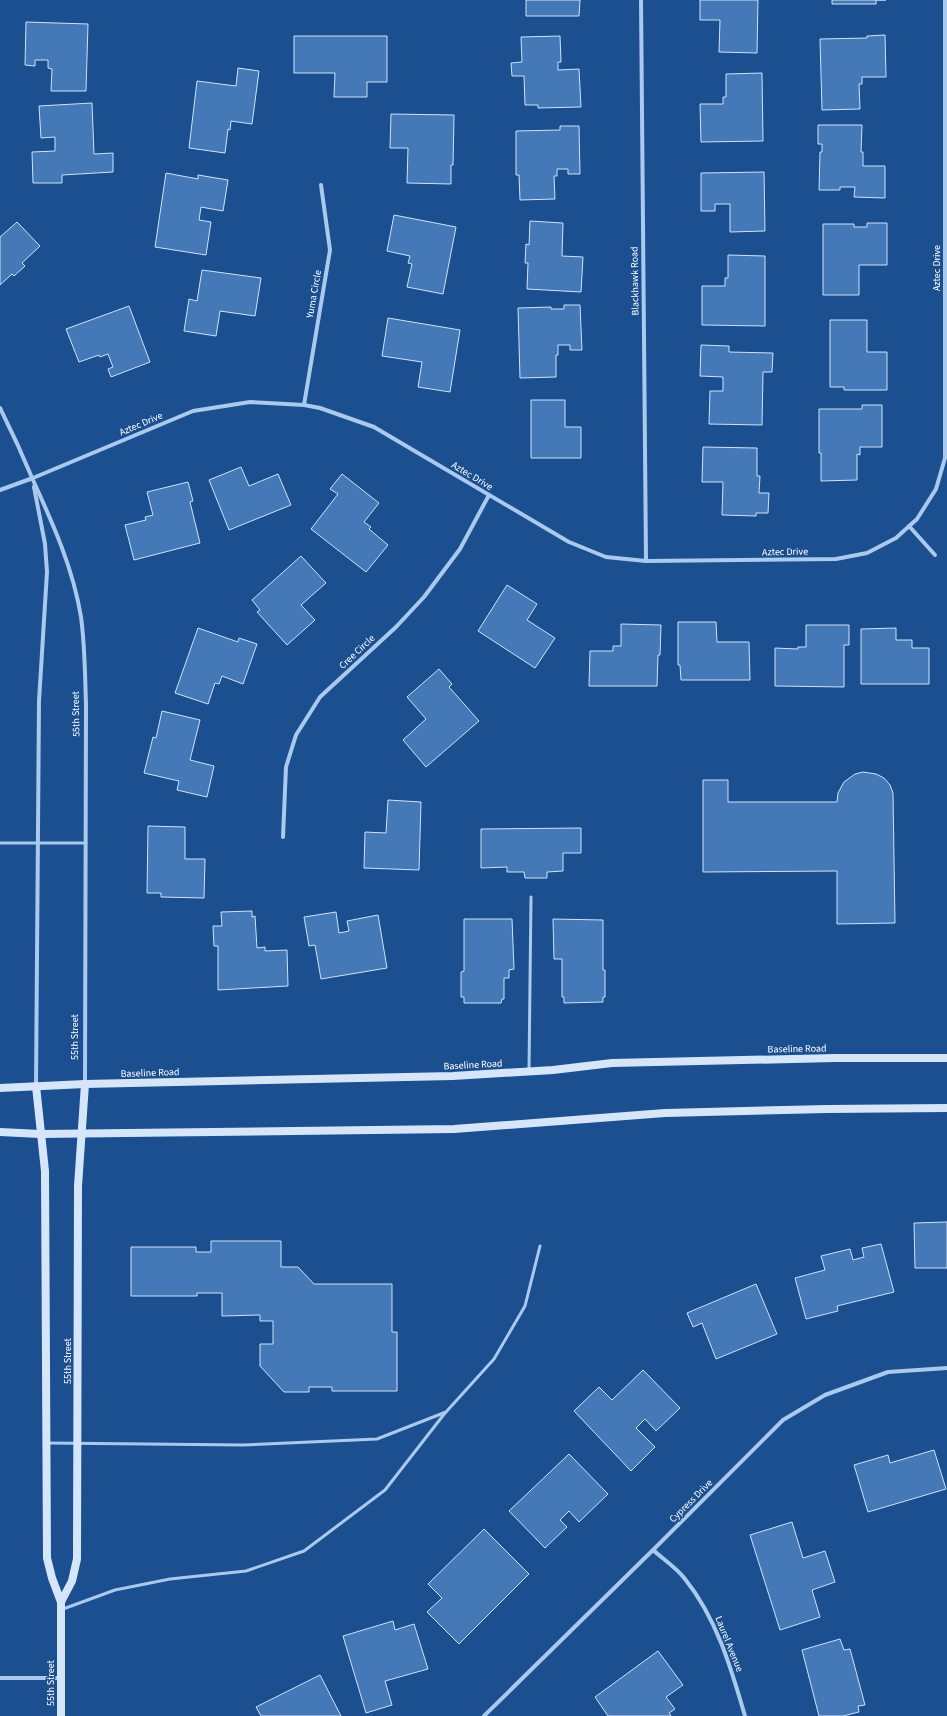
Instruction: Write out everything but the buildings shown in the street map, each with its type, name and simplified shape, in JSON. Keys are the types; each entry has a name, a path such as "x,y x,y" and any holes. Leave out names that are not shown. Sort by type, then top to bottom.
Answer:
{"main road":[{"name":"Baseline Road","path":"0,1088 85,1084 454,1076 612,1063 835,1058 947,1058"},
{"name":"55th Street","path":"61,1606 72,1581 77,1559 78,1186 85,1084"},
{"name":"55th Street","path":"36,1086 45,1171 47,1558 61,1606 61,1716"},
{"path":"0,1132 40,1134 82,1132 454,1128 664,1113 947,1108"}],"street":[{"name":"Blackhawk Road","path":"641,0 646,561"},
{"name":"Aztec Drive","path":"0,490 33,478 193,411 250,402 304,405 320,408 374,427 569,542 606,557 646,561 836,559 867,552 896,538 917,519 936,489 945,458 945,0"},
{"name":"Yuma Circle","path":"304,405 330,250 321,185"},
{"name":"55th Street","path":"0,408 33,478 65,554 81,618 86,705 87,843 85,1084"},
{"name":"55th Street","path":"33,478 41,520 47,588 39,701 36,1086"},
{"name":"Cree Circle","path":"283,837 286,767 296,735 320,697 396,627 424,597 460,548 489,495"},
{"path":"910,526 935,555"},
{"name":"Cypress Drive","path":"484,1716 783,1420 825,1395 888,1372 947,1368"},
{"name":"Laurel Avenue","path":"653,1550 685,1578 714,1624 745,1716"},
{"path":"0,1678 61,1678"}],"lane":[{"path":"0,843 87,843"},
{"path":"529,1071 531,897"},
{"path":"61,1606 115,1590 170,1579 246,1571 304,1551 385,1490 446,1412 494,1360 524,1306 540,1246"},
{"path":"47,1443 77,1445 243,1445 377,1439 446,1412"}]}
